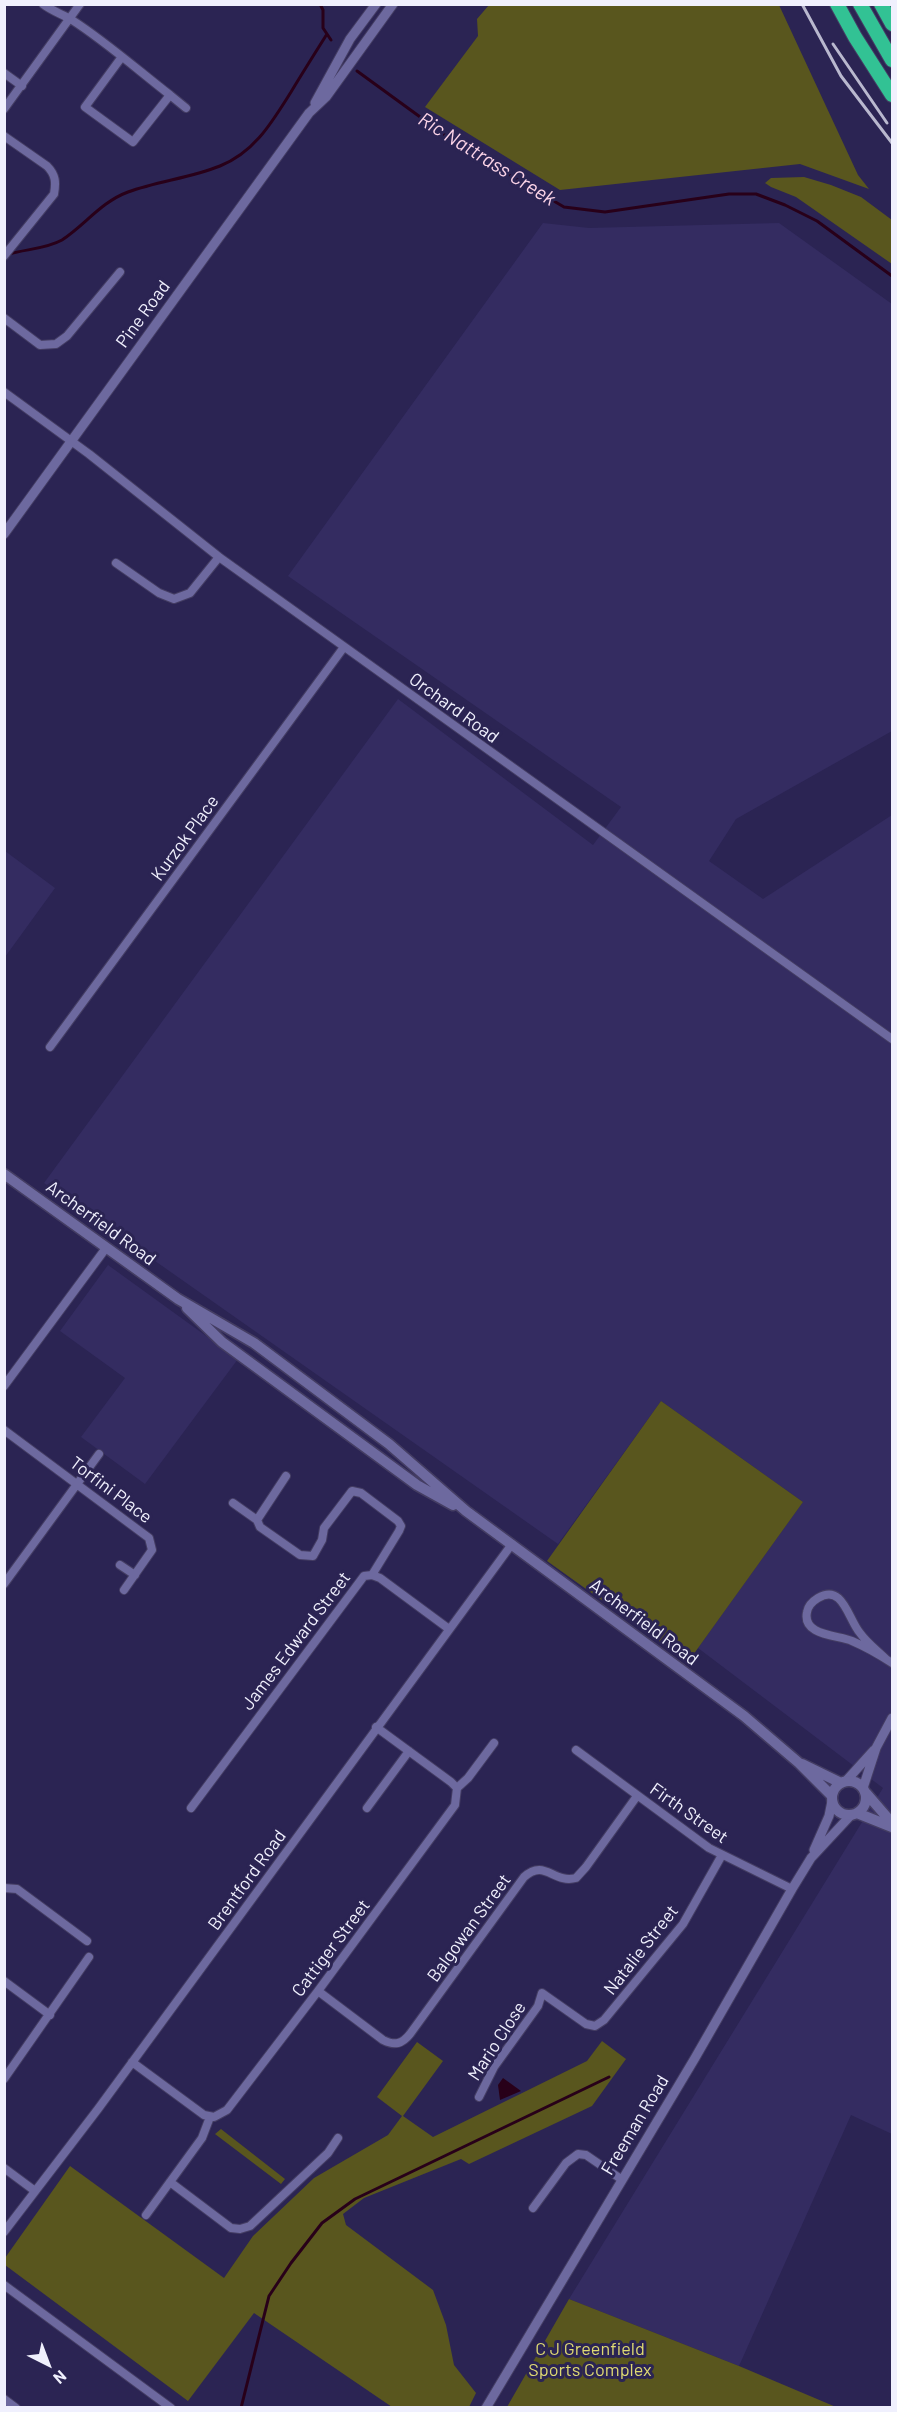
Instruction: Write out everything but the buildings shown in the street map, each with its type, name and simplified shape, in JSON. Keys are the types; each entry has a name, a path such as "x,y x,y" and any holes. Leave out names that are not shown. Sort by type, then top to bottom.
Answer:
{"highway":[{"path":"837,4 855,37 892,94"},
{"path":"860,4 892,60"},
{"path":"881,4 892,24"}],"main road":[{"name":"Archerfield Road","path":"4,1174 178,1299 254,1343 392,1447 466,1511 744,1716 799,1763 832,1799"},
{"name":"Archerfield Road","path":"178,1299 210,1331 241,1356 417,1485 466,1511"},
{"name":"Archerfield Road","path":"799,1763 843,1782"},
{"path":"843,1782 856,1782 892,1825 854,1814 841,1813 832,1799 836,1786 843,1782"},
{"path":"854,1814 865,1804 865,1790"}],"street":[{"path":"43,4 55,14 70,20 186,108"},
{"path":"4,110 80,4"},
{"name":"Pine Road","path":"4,534 309,113 350,39 376,4"},
{"name":"Pine Road","path":"309,113 326,97 393,4"},
{"path":"121,58 86,107 134,142 170,95"},
{"path":"4,73 22,86"},
{"path":"4,136 47,166 53,172 56,184 54,194 4,256"},
{"path":"4,318 40,345 56,344 67,336 120,272"},
{"name":"Orchard Road","path":"4,392 72,441 219,557 892,1039"},
{"path":"116,563 159,593 174,599 182,598 190,593 219,557"},
{"name":"Kurzok Place","path":"50,1047 344,647"},
{"path":"4,1386 106,1248"},
{"name":"Torfini Place","path":"4,1430 146,1535 151,1542 152,1550 124,1590"},
{"path":"4,1584 99,1454"},
{"path":"257,1520 286,1476"},
{"path":"233,1503 257,1520 260,1527 300,1555 313,1556 322,1540 324,1528 347,1496 352,1491 361,1493 398,1521 401,1526 372,1575"},
{"name":"Brentford Road","path":"4,2232 132,2062 512,1544"},
{"path":"120,1565 135,1575"},
{"name":"James Edward Street","path":"191,1808 364,1576 372,1575 449,1629"},
{"path":"831,1593 840,1598 859,1632 889,1661 851,1640 820,1633 810,1627 807,1611 812,1602 822,1595 831,1593"},
{"path":"865,1790 876,1748 892,1718"},
{"path":"376,1727 457,1788 468,1778 494,1743"},
{"path":"843,1782 876,1748"},
{"name":"Firth Street","path":"576,1750 709,1848 792,1889"},
{"path":"367,1808 409,1751"},
{"name":"Cattiger Street","path":"210,2117 220,2115 227,2110 318,1991 455,1804 457,1788"},
{"name":"Balgowan Street","path":"318,1991 383,2040 394,2044 400,2043 410,2034 524,1877 530,1872 542,1869 562,1879 576,1878 638,1796"},
{"name":"Freeman Road","path":"486,2408 695,2058 811,1858 829,1816 832,1799"},
{"name":"Freeman Road","path":"811,1858 854,1814"},
{"name":"Natalie Street","path":"595,2026 604,2020 674,1937 722,1855"},
{"path":"4,1888 17,1889 87,1941"},
{"path":"4,2079 89,1957"},
{"path":"4,1982 50,2015"},
{"name":"Mario Close","path":"479,2097 494,2067 538,2006 542,1993 586,2024 595,2026"},
{"path":"132,2062 210,2117 202,2138 146,2215"},
{"path":"170,2182 231,2228 245,2228 250,2226 328,2153 338,2138"},
{"path":"532,2208 566,2163 578,2154 586,2155 621,2179"},
{"path":"4,2168 35,2191"},
{"path":"4,2285 171,2408"},
{"path":"4,2399 16,2408"}],"shaded area":[{"path":"543,223 589,228 779,223 892,304 892,731 736,819 709,861 763,899 892,815 892,2134 851,2115 739,2366 569,2299 883,1788 698,1648 803,1502 661,1401 558,1544 44,1183 398,699 593,845 621,807 288,576"},
{"path":"5,851 55,888 5,957"},
{"path":"108,1265 238,1359 145,1484 81,1437 125,1378 60,1331"},
{"path":"503,2078 521,2091 500,2100 498,2085"}],"green space":[{"path":"489,5 779,5 858,175 869,189 800,164 560,190 425,107 478,36 477,19"},
{"path":"804,177 861,197 892,220 892,264 796,197 765,183 771,178"},
{"path":"661,1401 803,1502 688,1662 547,1561"},
{"path":"602,2041 626,2059 592,2106 469,2164 461,2159 364,2198 343,2214 346,2225 433,2290 446,2325 454,2365 476,2393 469,2407 392,2407 254,2313 188,2401 5,2265 5,2258 70,2166 224,2278 253,2236 314,2178 388,2135 402,2116 377,2097 417,2042 443,2061 403,2116 433,2137 587,2061"},
{"path":"221,2129 285,2179 281,2184 215,2134"},
{"name":"C J Greenfield Sports Complex","path":"569,2299 739,2366 836,2407 507,2407"}],"waterway":[{"name":"Ric Nattrass Creek","path":"320,4 323,10 323,28 331,40"},
{"path":"9,254 43,247 62,240 118,196 209,170 243,153 262,135 327,34"},
{"name":"Ric Nattrass Creek","path":"357,71 460,146 564,207 605,212 729,194 756,194 817,221 892,276"},
{"path":"241,2408 269,2296 322,2223 355,2199 609,2077"}],"railway":[{"path":"802,4 841,76 892,143"},
{"path":"833,44 887,123"}]}
